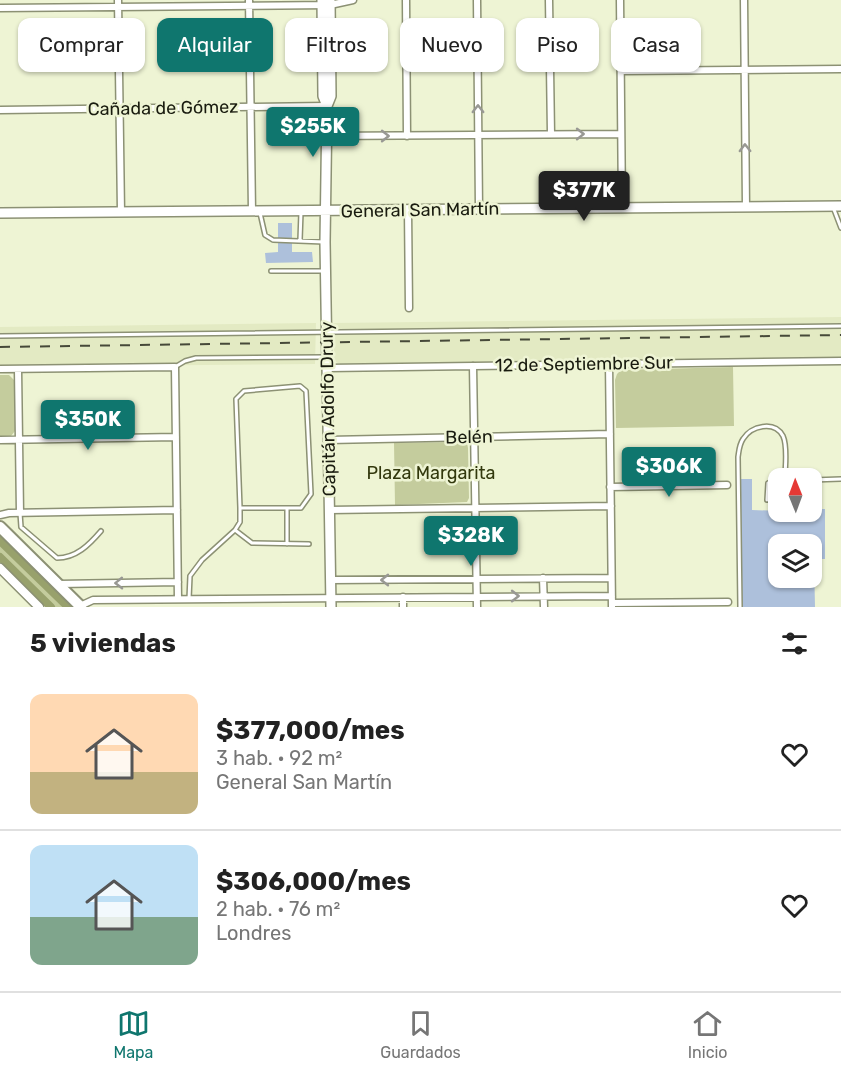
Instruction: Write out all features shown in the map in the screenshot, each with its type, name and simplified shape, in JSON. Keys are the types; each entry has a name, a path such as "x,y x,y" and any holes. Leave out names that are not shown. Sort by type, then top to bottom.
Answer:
{"main road":[{"name":"Capitán Adolfo Drury","path":"326,2 323,96 327,106 325,242 331,602"},
{"name":"General San Martín","path":"0,213 837,206"},
{"path":"0,527 81,607"}],"street":[{"path":"0,8 118,3 353,0"},
{"path":"406,0 407,136"},
{"path":"477,0 479,209"},
{"path":"549,0 551,134"},
{"path":"620,0 620,18"},
{"path":"744,0 746,207"},
{"path":"118,3 121,212"},
{"path":"249,3 256,211"},
{"path":"701,70 841,69"},
{"path":"621,72 622,208"},
{"name":"Cañada de Gómez","path":"0,110 327,106"},
{"path":"326,136 621,134"},
{"path":"408,210 409,308"},
{"name":"12 de Septiembre Sur","path":"328,368 841,361"},
{"path":"609,364 612,605 728,602"},
{"path":"473,366 477,607"},
{"path":"0,369 175,367 178,582 184,599 184,607"},
{"path":"18,369 20,513"},
{"name":"Belén","path":"328,440 610,434"},
{"path":"0,441 176,437"},
{"path":"610,487 727,485"},
{"path":"329,510 611,506"},
{"path":"0,515 177,510"},
{"path":"0,568 39,607"},
{"path":"543,578 544,607"},
{"path":"330,580 611,578"},
{"path":"58,584 178,582"},
{"path":"81,607 93,600 331,602 403,597 612,596"},
{"path":"403,597 403,607"}],"lane":[{"path":"837,206 841,228"},
{"path":"256,211 265,236 273,240 325,242"},
{"path":"300,240 301,211"},
{"path":"271,271 326,271"},
{"path":"0,336 841,326"},
{"path":"175,367 196,358 327,357"},
{"path":"184,599 190,576 202,560 235,530 240,522 236,399 244,391 300,386 306,391 311,494 301,508 240,508"},
{"path":"740,607 738,457 740,444 747,434 763,427 773,428 782,434 785,468"},
{"path":"822,480 841,479"},
{"path":"767,500 768,483"},
{"path":"287,508 287,544"},
{"path":"20,513 21,527 57,558 69,558 89,545 101,531"},
{"path":"235,530 252,543 309,544"}],"shaded area":[{"path":"841,317 841,357 340,364 334,358 333,323"},
{"path":"316,323 315,364 0,367 0,327"}],"green space":[{"path":"733,367 734,426 616,428 615,380 621,370"},
{"path":"0,375 9,375 14,380 15,431 11,436 0,436"},
{"name":"Plaza Margarita","path":"394,443 467,443 468,448 469,498 467,502 395,505"},
{"path":"0,532 76,607 46,607 0,562"}],"building":[{"path":"278,223 292,223 292,252 312,252 313,262 266,263 265,253 278,252"},
{"path":"739,479 752,479 752,510 768,511 768,522 822,522 822,509 825,509 825,559 822,559 822,534 768,534 768,588 815,588 815,607 741,607"}],"waterway":[{"path":"0,541 68,607"},
{"path":"0,557 51,607"}],"railway":[{"path":"0,347 841,335"}]}
